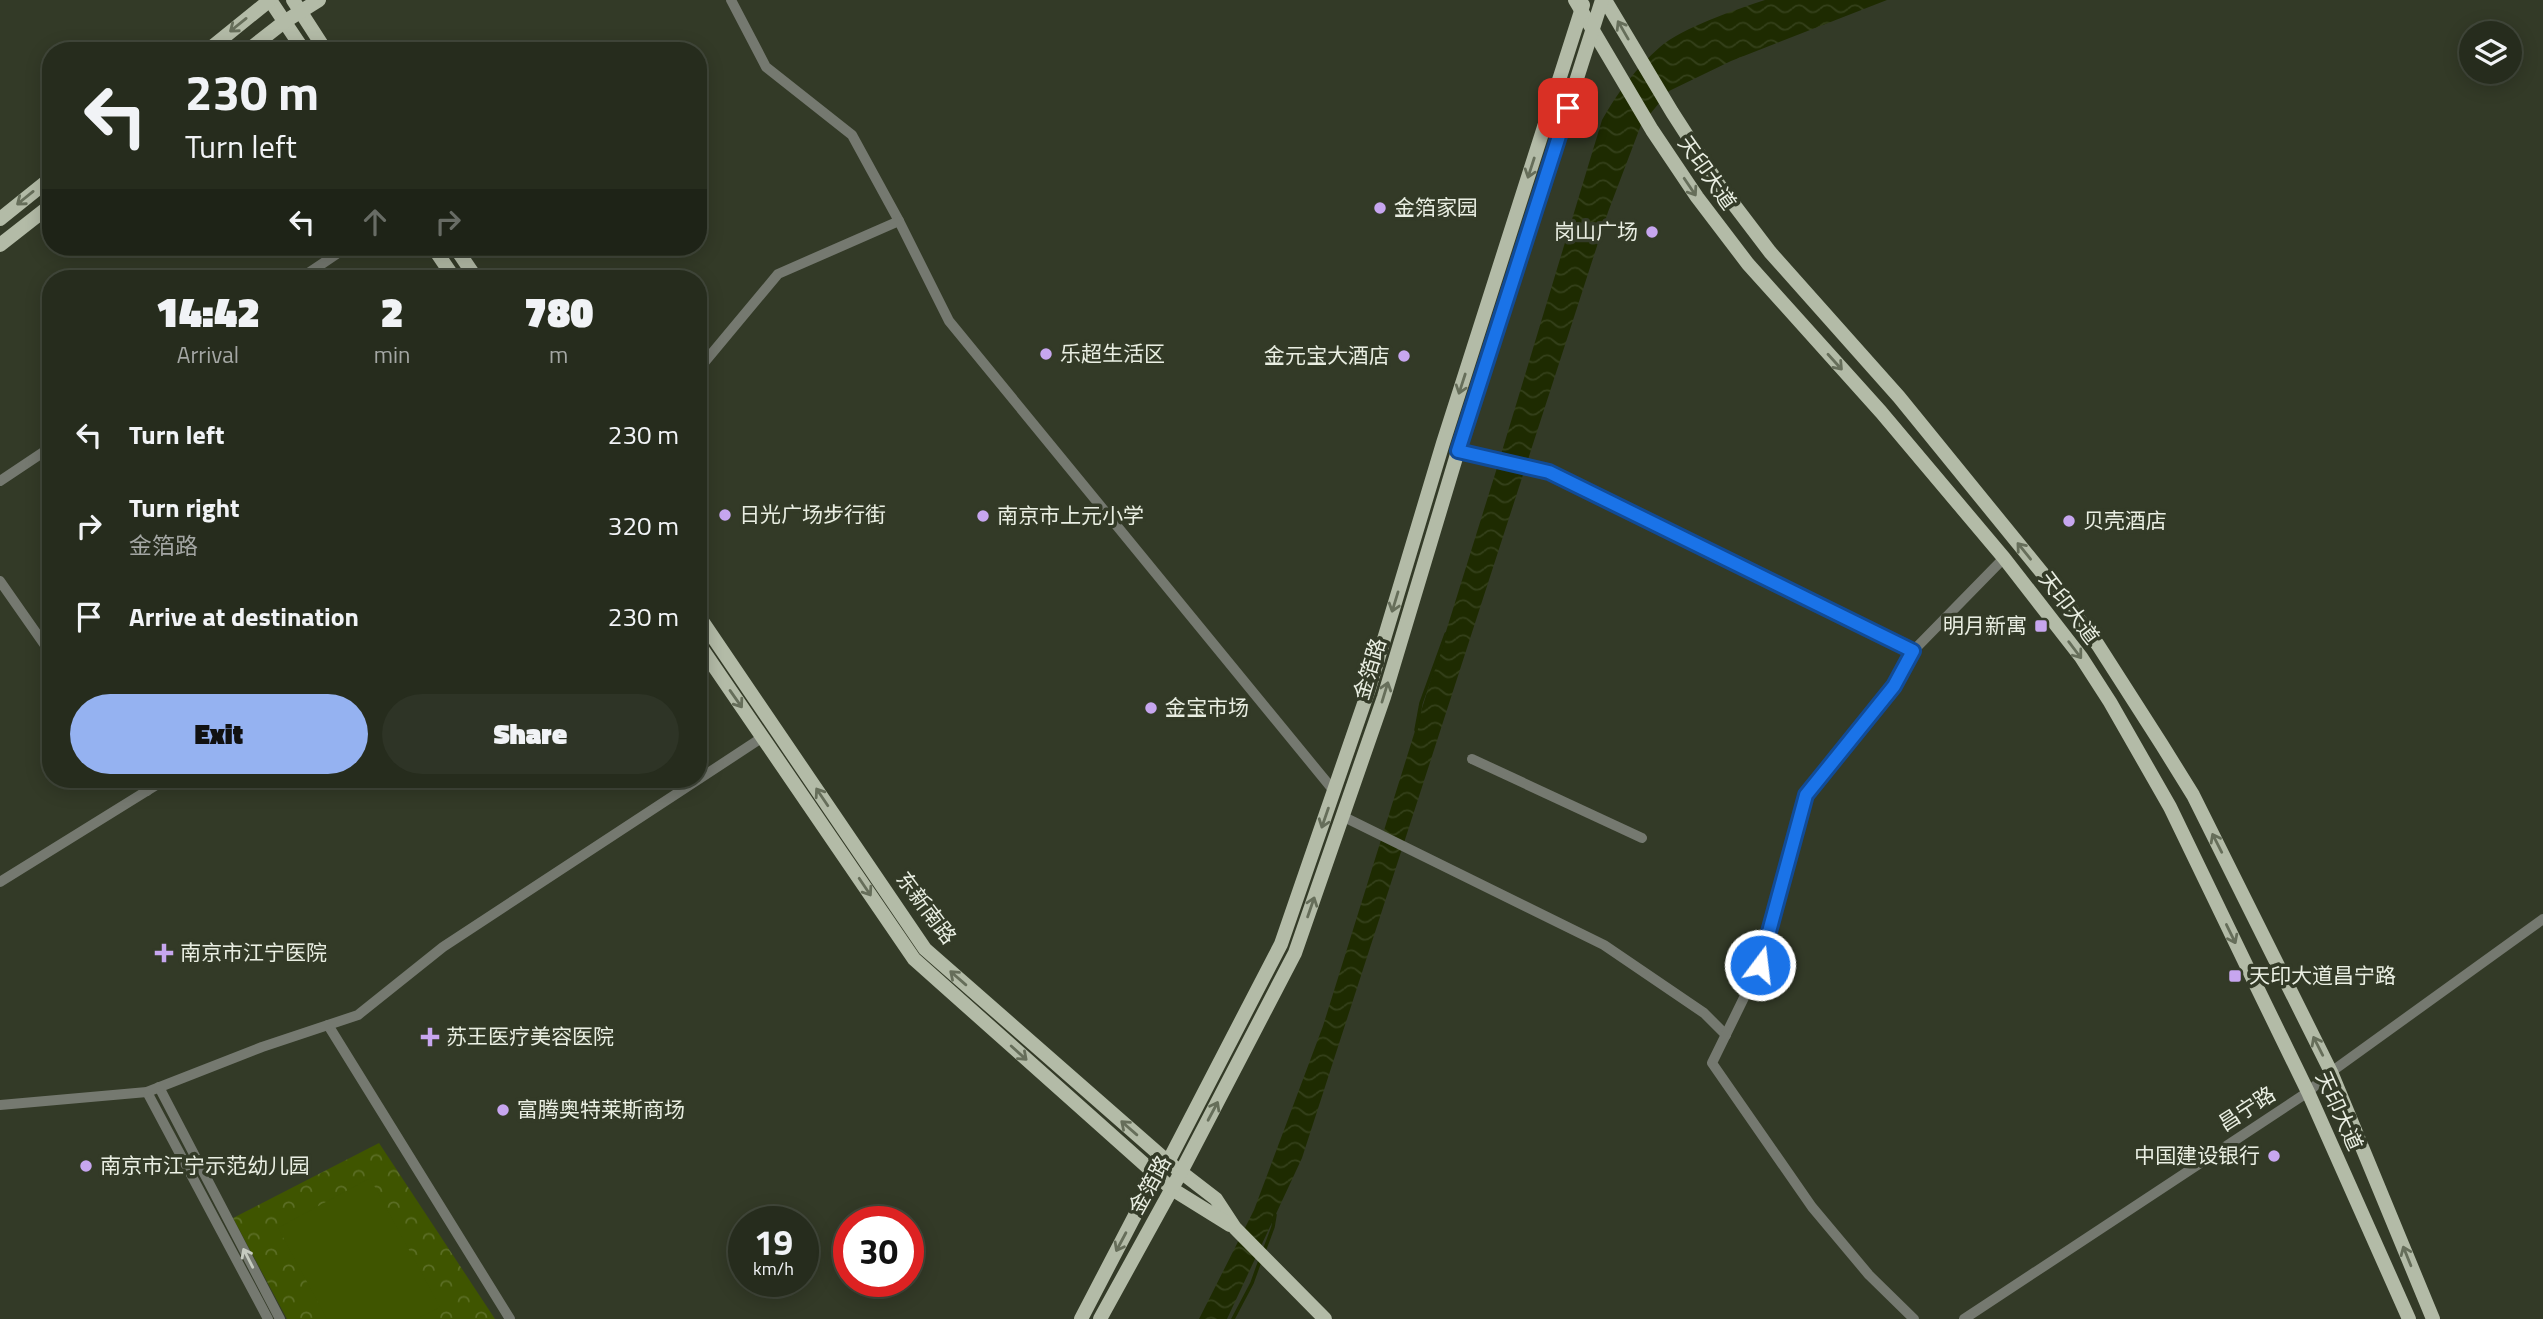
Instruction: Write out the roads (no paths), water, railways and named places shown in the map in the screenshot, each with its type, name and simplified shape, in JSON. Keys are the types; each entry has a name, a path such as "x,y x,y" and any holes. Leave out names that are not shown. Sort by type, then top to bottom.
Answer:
{"main road":[{"path":"218,42 270,0 298,42"},
{"path":"258,42 284,22 297,6 319,0"},
{"name":"金箔路","path":"1100,1319 1172,1189 1295,953 1384,697 1458,451 1604,0"},
{"name":"天印大道","path":"1604,0 1719,185 1770,252 1899,397 2065,601 2098,645 2193,795 2331,1072 2432,1319"},
{"name":"金箔路","path":"1081,1319 1156,1175 1168,1162 1281,944 1369,689 1581,3"},
{"name":"天印大道","path":"1581,3 1593,29 1652,130 1697,197 1748,264 1881,412 2004,558 2081,657 2141,754 2170,807 2308,1092 2409,1319"},
{"path":"297,6 320,42"},
{"path":"0,219 42,184"},
{"path":"0,245 42,212"},
{"name":"东新南路","path":"707,628 925,949 1168,1162 1216,1199 1235,1228"},
{"name":"东新南路","path":"707,656 914,958 1172,1189 1235,1228"},
{"path":"1235,1228 1325,1319"}],"street":[{"path":"730,0 766,67 852,135 949,321 1334,791"},
{"path":"707,359 778,274 899,221"},
{"path":"313,270 334,256"},
{"path":"1458,451 1549,472 1913,651"},
{"path":"0,481 42,453"},
{"path":"1914,1319 1869,1275 1812,1207 1712,1063 1760,965 1806,795 1894,686 1913,651 2004,558"},
{"path":"0,581 42,640"},
{"path":"707,774 763,737"},
{"path":"1472,759 1642,838"},
{"path":"0,882 152,788"},
{"path":"0,1105 147,1092 262,1047 358,1015 443,947 685,788"},
{"path":"1342,817 1604,946 1704,1013 1726,1035"},
{"name":"昌宁路","path":"1964,1319 2308,1092 2331,1072 2543,919"},
{"path":"328,1025 510,1319"},
{"path":"159,1087 280,1319"},
{"path":"147,1092 268,1319"}],"water":[{"path":"1765,0 1887,0 1731,61 1669,91 1641,125 1608,212 1302,1158 1227,1319 1199,1319 1254,1210 1323,1026 1602,120 1635,72 1669,40 1710,20"}],"waterway":[{"path":"1416,730 1421,703 1446,634"},
{"path":"1264,1251 1275,1215"},
{"path":"1233,1319 1252,1283 1261,1258"}],"place":[{"name":"金箔家园","path":"1380,208"},
{"name":"岗山广场","path":"1652,232"},
{"name":"乐超生活区","path":"1046,354"},
{"name":"金元宝大酒店","path":"1404,356"},
{"name":"日光广场步行街","path":"725,515"},
{"name":"南京市上元小学","path":"983,516"},
{"name":"贝壳酒店","path":"2069,521"},
{"name":"明月新寓","path":"2041,626"},
{"name":"金宝市场","path":"1151,708"},
{"name":"南京市江宁医院","path":"164,953"},
{"name":"天印大道昌宁路","path":"2235,976"},
{"name":"苏王医疗美容医院","path":"430,1037"},
{"name":"富腾奥特莱斯商场","path":"503,1110"},
{"name":"中国建设银行","path":"2274,1156"},
{"name":"南京市江宁示范幼儿园","path":"86,1166"}]}
